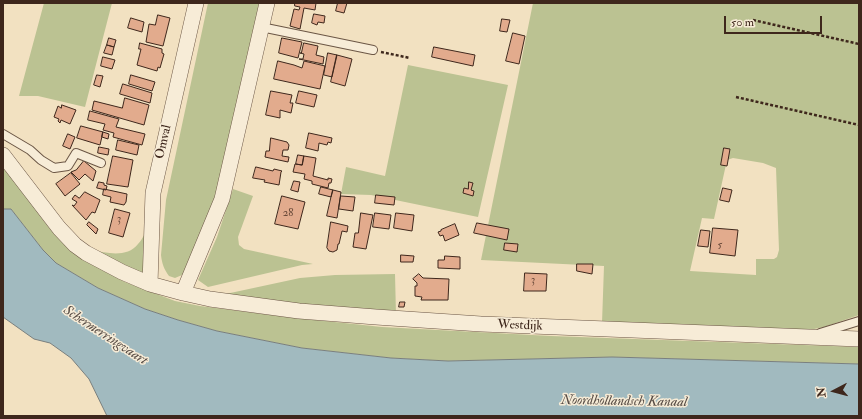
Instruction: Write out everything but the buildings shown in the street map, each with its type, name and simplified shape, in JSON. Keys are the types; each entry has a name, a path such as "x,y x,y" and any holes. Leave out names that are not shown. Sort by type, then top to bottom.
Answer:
{"street":[{"name":"Omval","path":"150,284 153,193 196,3"},
{"path":"183,293 222,200 267,3"},
{"name":"Westdijk","path":"3,155 59,228 75,245 86,253 122,272 150,284 210,299 299,311 481,324 859,339"}],"lane":[{"path":"261,27 373,50"},
{"path":"3,134 30,150 54,168 68,166 76,153 101,163"},
{"path":"808,337 859,321"}],"path":[{"path":"753,20 859,44"},
{"path":"373,50 410,58"},
{"path":"736,97 859,125"}],"green space":[{"path":"44,3 112,3 85,107 38,96 19,96"},
{"path":"208,3 262,3 217,196 191,263 182,275 175,278 169,276 163,264 161,255 166,200"},
{"path":"533,3 859,3 859,315 824,327 809,330 602,323 604,266 481,260","holes":["733,158 763,163 776,168 779,250 777,257 774,259 756,259 756,275 690,271 702,218 714,219 727,160"]},
{"path":"408,65 508,85 478,217 371,195 341,194 346,167 385,176"},
{"path":"3,165 50,229 63,242 101,269 125,282 175,301 200,306 287,317 382,327 551,336 859,347 859,364 612,357 448,361 391,358 302,348 217,331 145,309 98,288 56,263 43,250 11,209 3,209"},
{"path":"233,189 253,196 238,237 239,245 244,249 313,264 302,265 208,287 198,280 217,237"},
{"path":"149,225 146,273 128,269 92,250 116,253 128,251 140,242"},
{"path":"395,274 396,315 221,295 300,278 335,275"}],"water":[{"path":"3,209 11,209 43,250 56,263 98,288 145,309 217,331 302,348 391,358 448,361 612,357 859,364 859,416 107,416 89,379 71,358 50,343 34,339 3,317"}],"water label":[{"name":"Schermerringvaart","path":"105,336"},
{"name":"Noordhollandsch Kanaal","path":"624,402"}]}
